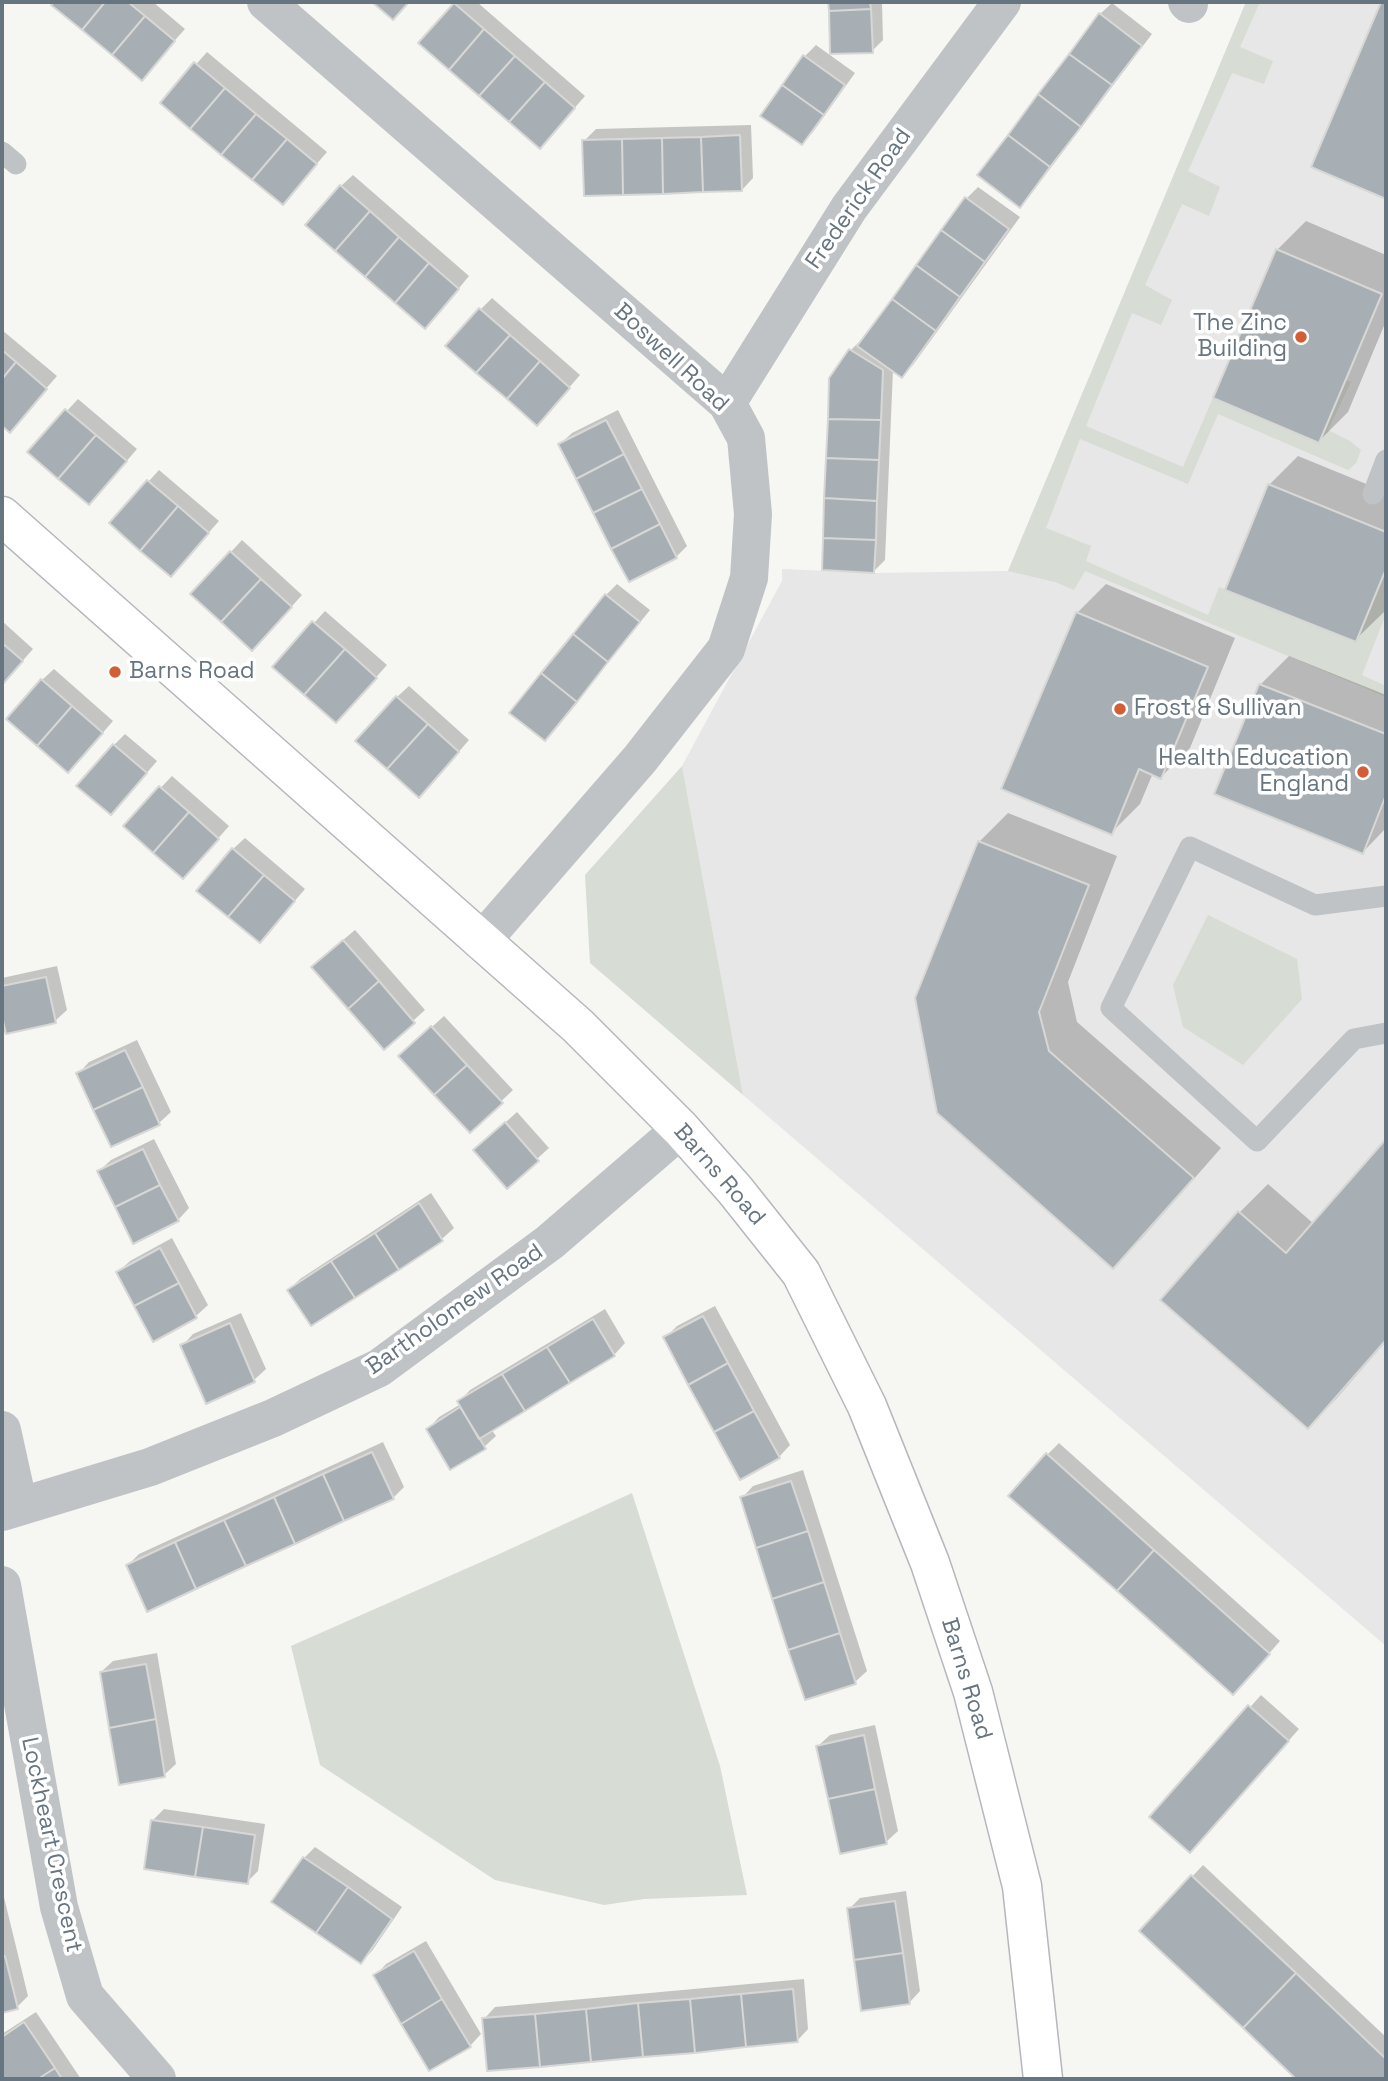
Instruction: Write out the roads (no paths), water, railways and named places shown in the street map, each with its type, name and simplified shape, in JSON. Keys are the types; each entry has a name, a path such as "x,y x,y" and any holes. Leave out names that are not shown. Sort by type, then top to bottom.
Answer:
{"street":[{"name":"Boswell Road","path":"266,2 727,403 746,438 753,514 749,578 726,649 640,759 481,942"},
{"name":"Frederick Road","path":"727,403 849,208 1002,2"},
{"name":"Barns Road","path":"2,516 578,1026 681,1129 735,1190 802,1273 867,1406 930,1563 973,1692 1021,1886 1043,2079"},
{"name":"Bartholomew Road","path":"10,1509 150,1467 273,1418 379,1368 550,1242 681,1129"},
{"path":"2,1430 10,1509"},
{"name":"Lockheart Crescent","path":"2,1585 59,1907 85,1996 157,2079"}],"lane":[{"path":"1373,495 1386,460"},
{"path":"1386,896 1315,905 1190,847 1111,1008 1257,1141 1354,1039 1386,1033"}],"place":[{"name":"The Zinc Building","path":"1301,337"},
{"name":"Barns Road","path":"115,672"},
{"name":"Frost & Sullivan","path":"1120,709"},
{"name":"Health Education England","path":"1363,772"}]}
